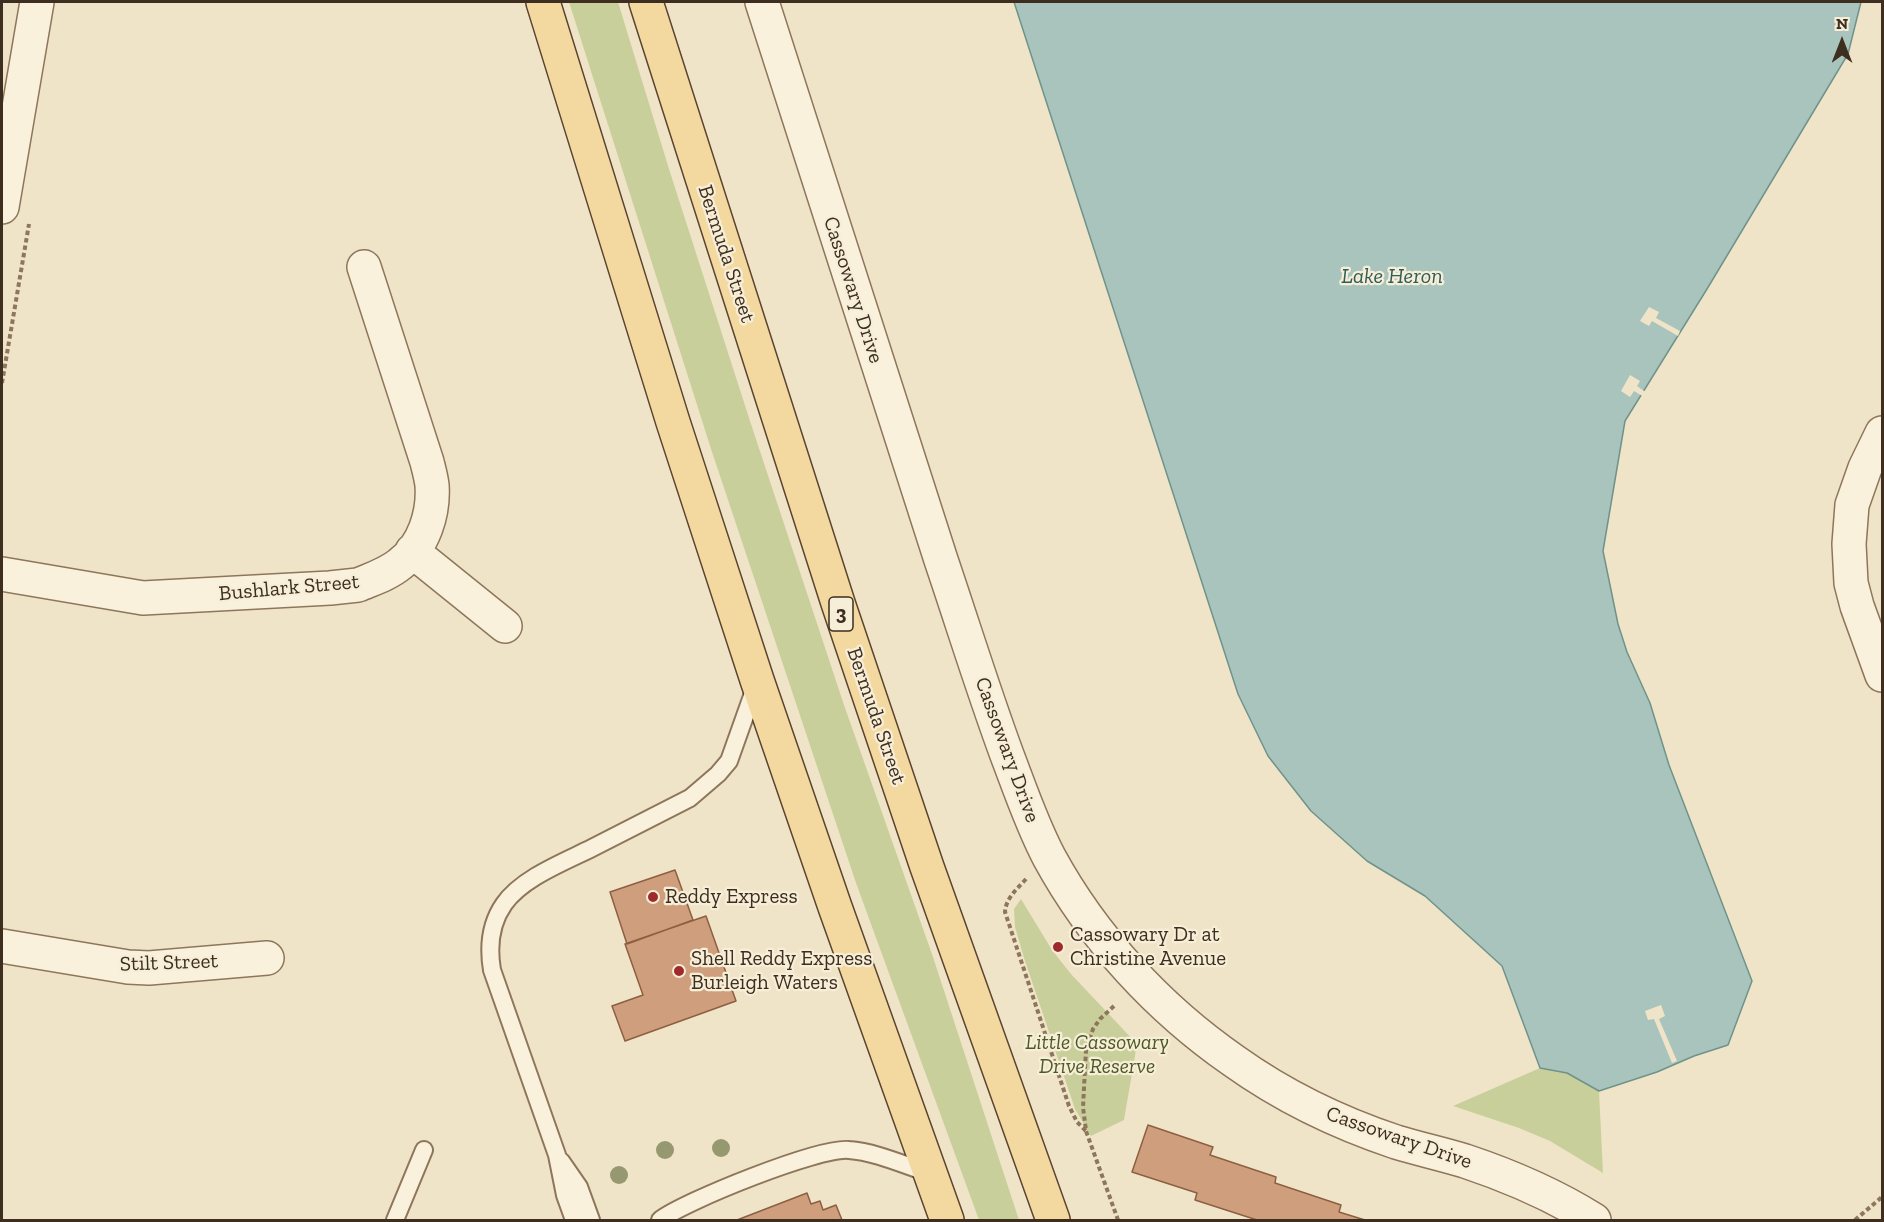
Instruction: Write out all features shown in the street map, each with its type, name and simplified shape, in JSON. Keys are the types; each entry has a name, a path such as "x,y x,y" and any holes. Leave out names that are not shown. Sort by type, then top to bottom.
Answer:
{"main road":[{"path":"543,2 673,422 758,680 835,907 947,1221"},
{"name":"Bermuda Street","path":"646,2 838,603 927,867 1053,1221"}],"street":[{"path":"2,207 37,2"},
{"name":"Cassowary Drive","path":"762,2 851,285 995,722 1029,812 1049,857 1070,891 1095,926 1145,986 1205,1040 1257,1077 1296,1100 1361,1128 1395,1141 1463,1160 1514,1179 1594,1221"},
{"name":"Bushlark Street","path":"2,574 143,598 358,585 401,564 422,536 429,520 432,483 364,267"},
{"path":"1882,433 1865,468 1852,505 1849,544 1851,583 1882,675"},
{"path":"412,551 505,626"},
{"name":"Stilt Street","path":"2,946 128,968 267,958"}],"lane":[{"path":"574,1221 565,1195 558,1155 492,969 489,954 490,936 496,917 505,902 520,887 690,798 708,785 729,761 758,680"},
{"path":"395,1221 424,1150"},
{"path":"660,1221 669,1213 691,1203 790,1164 831,1151 862,1152 929,1173"},
{"path":"558,1155 579,1187 591,1221"}],"path":[{"path":"1049,857 1030,873 1010,897 1005,912 1069,1106 1077,1122 1086,1131"},
{"path":"1114,1006 1093,1029 1086,1050 1083,1107 1086,1131 1118,1221"},
{"path":"1855,1221 1882,1197"}],"green space":[{"path":"569,2 618,2 750,421 844,705 933,957 1019,1220 979,1220 856,883 712,452"},
{"name":"Little Cassowary Drive Reserve","path":"1021,899 1052,950 1071,974 1137,1044 1124,1120 1091,1136 1075,1109 1024,958 1015,927 1014,909"},
{"path":"1540,1068 1567,1073 1599,1091 1603,1173 1550,1141 1453,1106"}],"water":[{"name":"Lake Heron","path":"1014,2 1861,2 1848,54 1625,421 1603,551 1618,624 1627,652 1650,703 1669,765 1752,981 1728,1045 1599,1091 1567,1073 1540,1068 1502,966 1425,896 1367,861 1311,811 1268,756 1238,694"}],"pier":[{"path":"1649,307 1659,312 1656,318 1680,331 1678,336 1652,321 1649,326 1640,321"},
{"path":"1630,375 1640,381 1637,386 1647,393 1644,397 1634,391 1630,397 1621,391"},
{"path":"1661,1005 1665,1016 1659,1019 1677,1061 1672,1063 1654,1019 1648,1020 1645,1011"}],"building":[{"path":"675,870 693,920 627,944 610,892"},
{"path":"706,916 736,1001 625,1041 612,1006 643,995 625,944"},
{"path":"1148,1125 1213,1147 1210,1155 1276,1177 1275,1183 1341,1205 1339,1212 1365,1220 1257,1220 1195,1200 1197,1193 1132,1172"},
{"path":"807,1193 811,1204 820,1201 823,1210 836,1205 842,1220 737,1220"}],"place":[{"name":"Reddy Express","path":"653,897"},
{"name":"Cassowary Dr at Christine Avenue","path":"1058,947"},
{"name":"Shell Reddy Express Burleigh Waters","path":"679,971"}]}
